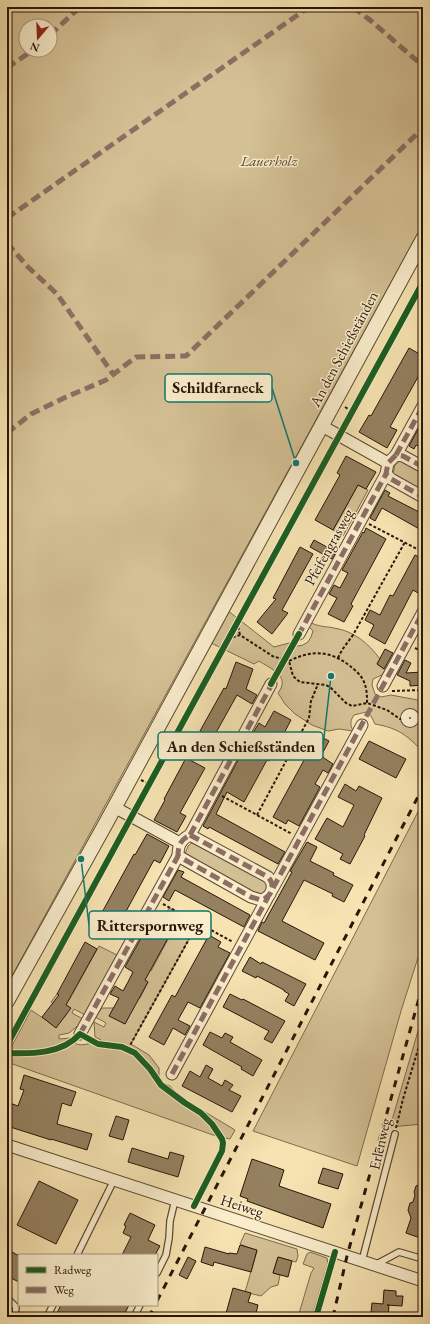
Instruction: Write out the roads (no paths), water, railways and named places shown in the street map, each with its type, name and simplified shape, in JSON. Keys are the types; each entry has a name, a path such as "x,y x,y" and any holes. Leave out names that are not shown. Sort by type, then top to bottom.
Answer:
{"street":[{"name":"An den Schießständen","path":"7,1001 423,239"},
{"path":"392,459 423,406"},
{"path":"322,426 392,459 403,456 423,468"},
{"name":"Pfeifengrasweg","path":"299,634 386,474 392,459"},
{"path":"386,474 391,479 423,497"},
{"path":"383,686 423,612"},
{"path":"80,1034 155,900 178,856 180,843 185,837 190,835 271,684"},
{"path":"172,1074 362,724"},
{"path":"114,807 180,843"},
{"path":"178,856 256,899 264,899 271,892 272,881 264,874 190,835"},
{"name":"Heiweg","path":"7,1145 423,1281"}],"lane":[{"name":"Erlenweg","path":"362,1261 395,1134"},
{"path":"77,1254 114,1180"},
{"path":"158,1271 166,1255 170,1222 175,1200"},
{"path":"375,1265 399,1252 423,1259"},
{"path":"7,1298 16,1307 15,1317"},
{"path":"47,1317 52,1306"},
{"path":"134,1317 140,1306"}],"railway":[{"path":"158,1299 423,787"},
{"path":"333,1317 347,1256 423,984"},
{"path":"149,1317 154,1306"}],"place":[{"name":"Schildfarneck","path":"296,463"},
{"name":"An den Schießständen","path":"331,676"},
{"name":"Ritterspornweg","path":"81,859"}],"park label":[{"name":"Lauerholz","path":"269,161"}]}
